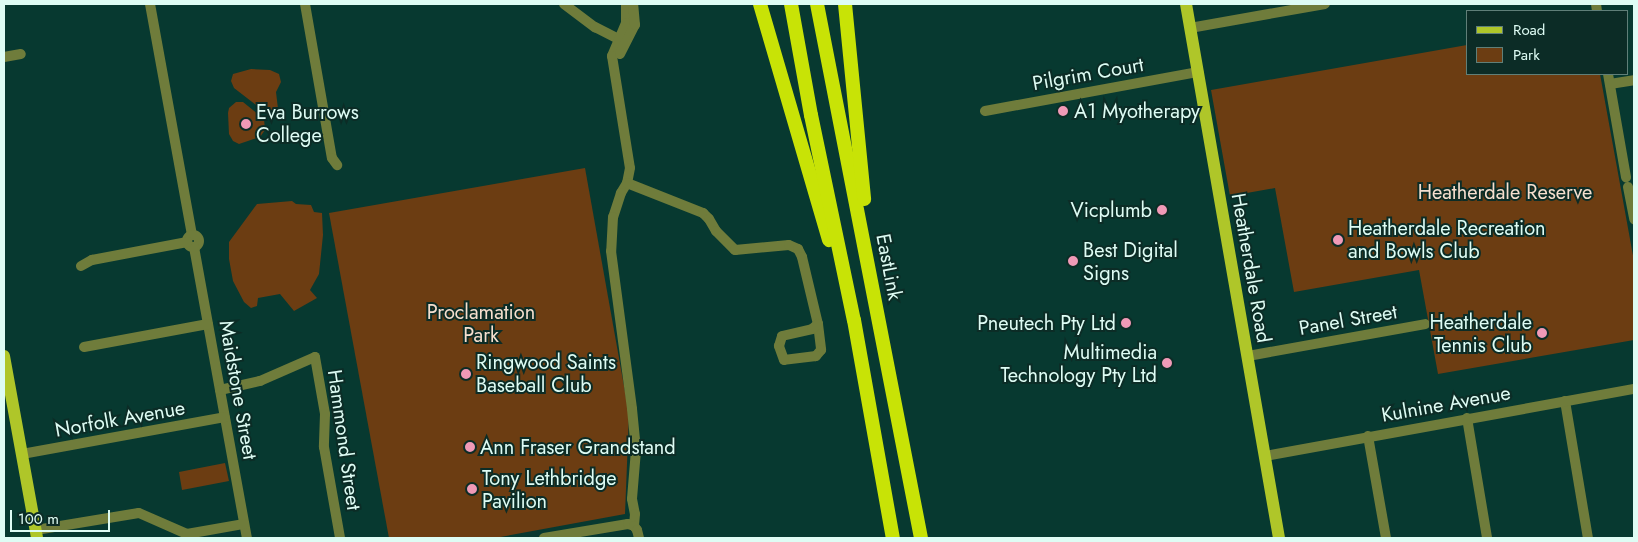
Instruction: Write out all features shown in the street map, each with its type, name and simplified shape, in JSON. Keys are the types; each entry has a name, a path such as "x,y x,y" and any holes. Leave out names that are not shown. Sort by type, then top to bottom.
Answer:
{"highway":[{"path":"760,4 802,152 854,320"},
{"path":"791,4 811,115 854,320 893,538"},
{"name":"EastLink","path":"817,4 921,538"},
{"path":"845,4 874,290"}],"main road":[{"name":"Heatherdale Road","path":"1186,4 1279,538"},
{"path":"4,356 36,534"}],"street":[{"name":"Maidstone Street","path":"150,4 191,241 208,324 246,538"},
{"path":"305,4 332,158 336,165"},
{"path":"564,4 595,27 622,41 629,39 635,25 633,4"},
{"path":"626,4 626,23 615,78 630,168 627,183 619,198 613,217 611,251 636,450 632,499 635,514 631,525"},
{"path":"1190,28 1325,4"},
{"path":"4,57 22,54"},
{"name":"Pilgrim Court","path":"985,111 1198,72"},
{"path":"1634,80 1609,79 1630,182 1634,219"},
{"path":"627,183 703,213 716,231 735,250 789,245 798,249 802,256 818,324 821,350 816,356 784,360 779,346 782,336 812,329 818,324"},
{"path":"81,266 92,260 191,241"},
{"path":"84,347 208,324"},
{"name":"Panel Street","path":"1248,356 1425,324"},
{"name":"Hammond Street","path":"220,390 260,381 315,357 325,414 324,447 340,538"},
{"name":"Kulnine Avenue","path":"1265,456 1466,418 1634,390"},
{"path":"1565,401 1588,538"},
{"name":"Norfolk Avenue","path":"22,454 225,417"},
{"path":"1466,418 1487,538"},
{"path":"1368,436 1386,538"},
{"path":"36,534 139,513 187,534 244,524"},
{"path":"544,538 631,525 638,530 639,538"}],"green space":[{"name":"Heatherdale Reserve","path":"1466,45 1466,75 1600,75 1634,261 1634,340 1438,374 1419,270 1294,292 1275,188 1230,196 1211,90"},
{"path":"251,69 270,70 279,74 281,82 276,92 279,117 261,109 234,88 231,81 233,74"},
{"path":"236,102 243,102 264,119 265,130 260,137 239,144 233,141 229,134 228,113 229,108"},
{"name":"Proclamation Park","path":"585,168 629,414 625,514 495,538 389,538 329,213"},
{"path":"292,201 296,204 311,205 314,212 322,213 323,235 319,274 310,290 317,298 294,311 280,294 258,298 257,306 251,308 244,302 233,281 229,259 229,242 257,204"},
{"path":"225,463 229,481 182,490 179,472"}],"place":[{"name":"A1 Myotherapy","path":"1063,111"},
{"name":"Eva Burrows College","path":"246,124"},
{"name":"Vicplumb","path":"1162,210"},
{"name":"Heatherdale Recreation and Bowls Club","path":"1338,240"},
{"name":"Best Digital Signs","path":"1073,261"},
{"name":"Pneutech Pty Ltd","path":"1126,323"},
{"name":"Heatherdale Tennis Club","path":"1542,333"},
{"name":"Multimedia Technology Pty Ltd","path":"1167,363"},
{"name":"Ringwood Saints Baseball Club","path":"466,374"},
{"name":"Ann Fraser Grandstand","path":"470,447"},
{"name":"Tony Lethbridge Pavilion","path":"472,489"}]}
